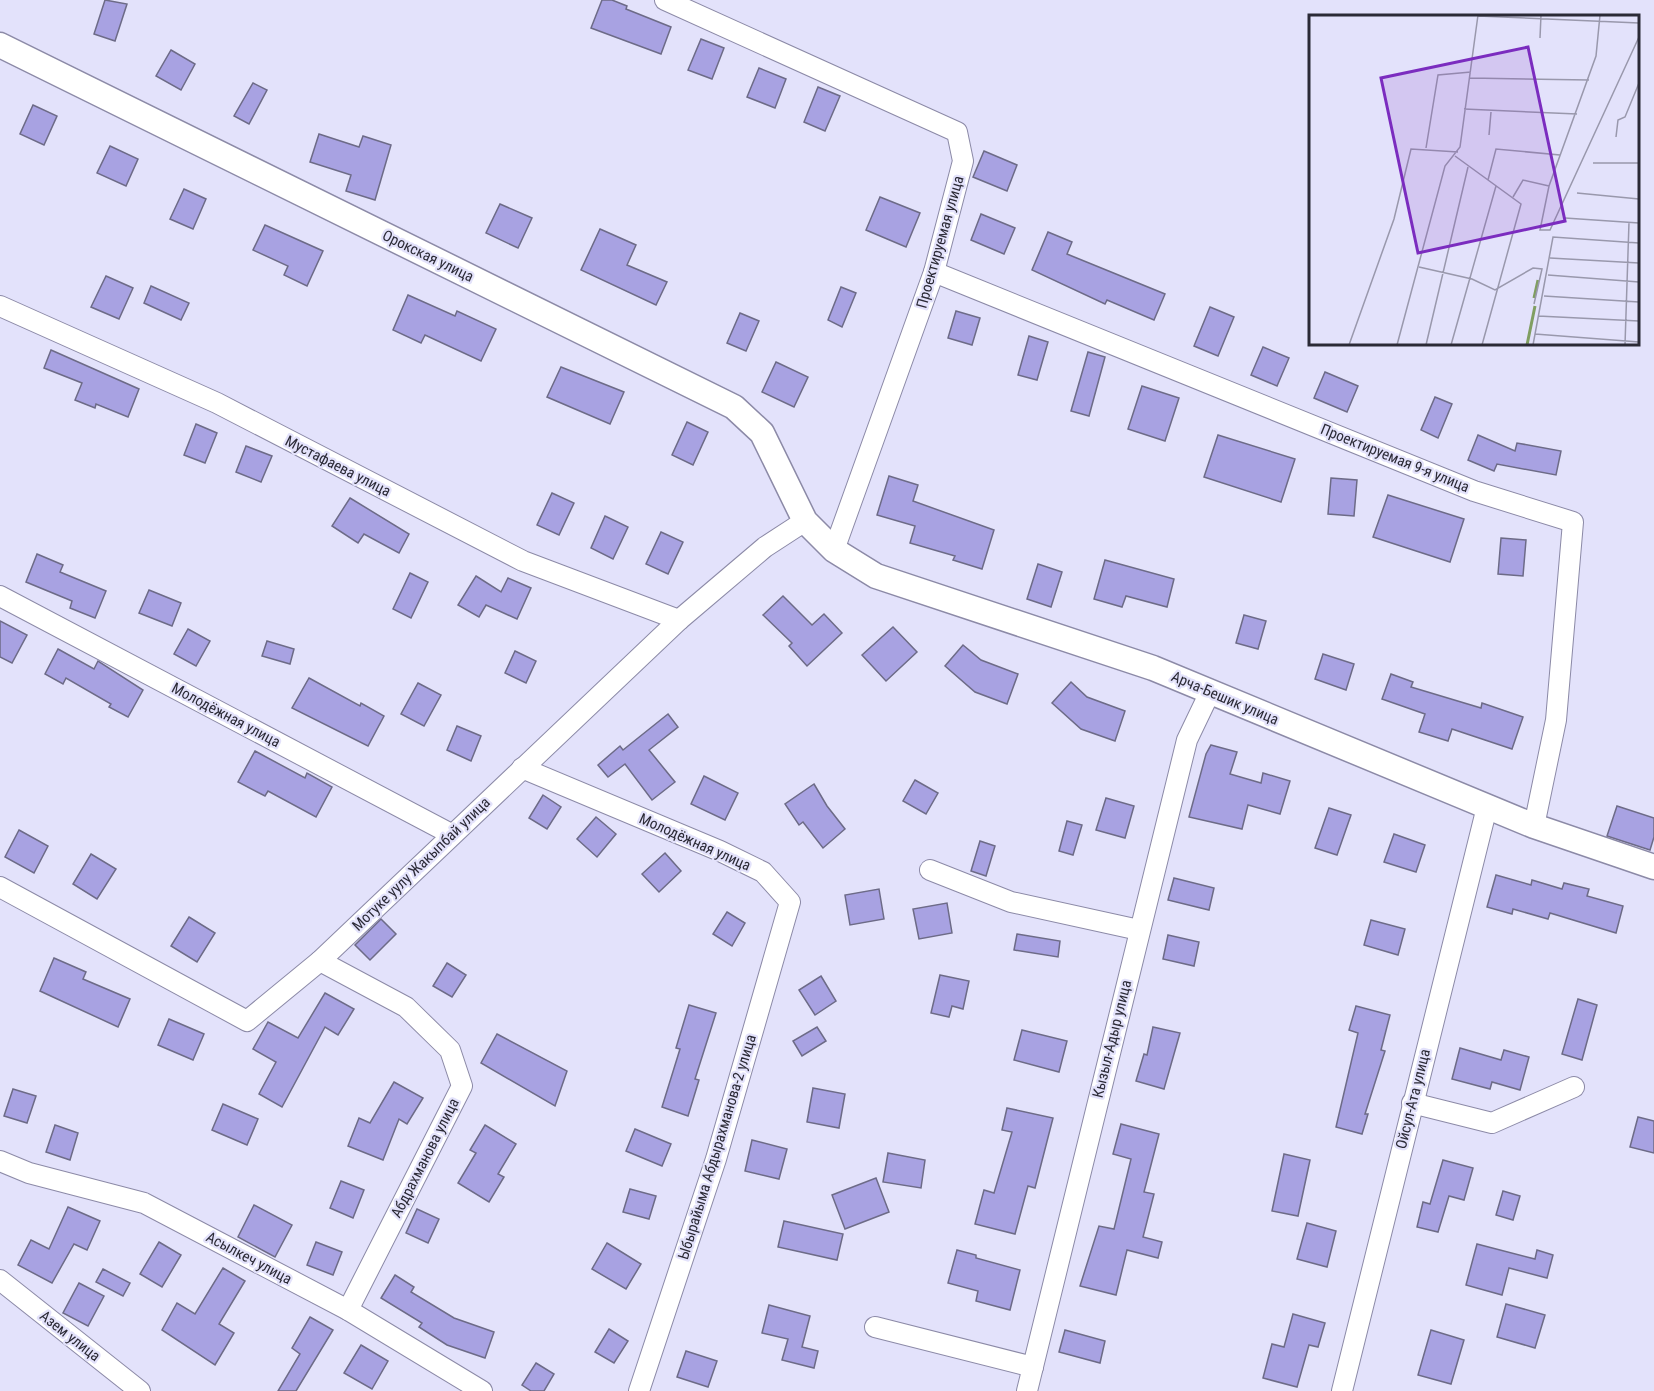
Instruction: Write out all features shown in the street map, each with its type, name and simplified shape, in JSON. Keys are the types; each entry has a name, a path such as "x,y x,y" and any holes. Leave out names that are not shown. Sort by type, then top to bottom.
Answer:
{"street":[{"name":"Проектируемая улица","path":"665,0 957,132 963,161 934,272 834,550"},
{"name":"Орокская улица","path":"0,45 734,406 762,433 805,521"},
{"name":"Проектируемая 9-я улица","path":"934,272 1474,491 1573,522 1556,720 1534,826"},
{"name":"Мустафаева улица","path":"0,306 217,403 522,561 679,620"},
{"name":"Арча-Бешик улица","path":"805,521 834,550 876,576 1153,668 1534,826 1654,867"},
{"name":"Мотуке уулу Жакыпбай улица","path":"0,887 247,1021 320,961 451,834 679,620 765,547 805,521"},
{"name":"Молодёжная улица","path":"0,596 451,834"},
{"name":"Кызыл-Адыр улица","path":"1027,1391 1187,740 1210,692"},
{"name":"Молодёжная улица","path":"522,768 720,850 763,872 790,902"},
{"name":"Ойсул-Ата улица","path":"1342,1391 1487,807"},
{"path":"930,870 1011,902 1139,930"},
{"name":"Ыбырайыма Абдырахманова-2 улица","path":"639,1391 716,1159 790,902"},
{"name":"Абдрахманова улица","path":"320,961 406,1007 450,1050 462,1086 348,1310"},
{"path":"1412,1103 1491,1123 1574,1087"},
{"name":"Асылкеч улица","path":"0,1161 29,1173 144,1203 348,1310 482,1391"},
{"name":"Азем улица","path":"0,1280 140,1391"},
{"path":"875,1327 1033,1367"}],"building":[{"path":"105,0 127,4 115,41 94,34"},
{"path":"602,0 612,0 627,6 626,9 671,27 661,54 591,28"},
{"path":"701,39 724,48 712,79 688,70"},
{"path":"171,50 195,64 181,90 156,76"},
{"path":"759,68 786,79 775,108 747,97"},
{"path":"253,83 267,90 249,124 234,116"},
{"path":"818,87 840,96 825,131 804,122"},
{"path":"33,105 57,116 44,145 20,134"},
{"path":"319,134 359,147 363,136 391,145 375,200 346,191 351,175 310,162"},
{"path":"110,146 138,159 126,186 97,173"},
{"path":"984,151 1017,165 1007,191 973,177"},
{"path":"184,189 206,199 193,229 170,219"},
{"path":"880,197 920,213 906,247 866,230"},
{"path":"500,204 532,218 518,248 486,233"},
{"path":"981,214 1015,228 1004,254 971,240"},
{"path":"265,225 323,251 307,286 284,275 288,266 253,250"},
{"path":"600,229 636,245 627,265 667,282 656,305 581,270"},
{"path":"1048,232 1072,242 1067,254 1165,294 1154,320 1107,300 1105,304 1032,270"},
{"path":"106,276 133,288 119,319 91,307"},
{"path":"151,286 189,303 181,320 144,303"},
{"path":"841,287 856,293 842,327 828,320"},
{"path":"408,295 455,316 457,311 496,329 481,361 425,335 421,343 393,330"},
{"path":"1210,307 1234,317 1218,356 1194,346"},
{"path":"956,311 980,318 972,345 948,338"},
{"path":"740,313 759,321 746,351 727,343"},
{"path":"1029,336 1048,342 1037,380 1018,375"},
{"path":"1263,347 1289,358 1277,386 1251,375"},
{"path":"51,350 139,389 128,417 96,404 95,408 75,400 82,383 44,368"},
{"path":"1088,352 1105,357 1089,416 1071,411"},
{"path":"776,362 808,377 794,407 762,392"},
{"path":"561,367 624,392 610,424 547,397"},
{"path":"1325,372 1358,386 1347,412 1314,398"},
{"path":"1142,386 1179,398 1165,441 1128,429"},
{"path":"1435,397 1452,404 1438,438 1421,430"},
{"path":"687,422 708,432 693,465 672,455"},
{"path":"196,424 217,433 205,463 184,455"},
{"path":"1218,435 1295,459 1281,502 1204,477"},
{"path":"1478,435 1515,451 1517,443 1561,451 1556,475 1497,464 1494,471 1468,460"},
{"path":"246,446 272,456 261,482 236,472"},
{"path":"889,476 918,485 913,501 994,530 982,569 953,560 955,556 910,543 915,526 877,515"},
{"path":"1331,478 1357,480 1354,516 1328,514"},
{"path":"552,493 574,503 559,535 537,525"},
{"path":"1388,495 1464,519 1450,562 1373,537"},
{"path":"350,498 409,534 399,553 364,534 358,543 332,526"},
{"path":"605,516 628,527 613,559 591,548"},
{"path":"661,532 683,542 668,574 646,564"},
{"path":"1501,538 1526,540 1523,576 1498,574"},
{"path":"37,554 63,565 60,572 106,591 95,618 70,608 72,601 26,582"},
{"path":"1105,560 1174,579 1167,607 1126,596 1122,607 1094,599"},
{"path":"1038,564 1062,572 1051,607 1027,599"},
{"path":"410,573 428,582 411,618 393,609"},
{"path":"476,576 501,592 508,578 531,588 517,619 486,605 479,617 458,605"},
{"path":"149,590 181,603 172,626 139,613"},
{"path":"783,596 812,625 824,614 842,633 807,666 789,646 792,643 763,615"},
{"path":"1244,615 1266,621 1258,649 1236,643"},
{"path":"0,621 27,635 12,663 0,657"},
{"path":"893,627 917,652 886,681 862,655"},
{"path":"188,629 210,641 196,666 174,654"},
{"path":"267,641 294,649 290,664 262,656"},
{"path":"963,645 981,660 1018,674 1007,704 975,692 945,666"},
{"path":"58,649 94,669 98,661 143,690 128,717 109,707 111,704 66,678 63,684 45,674"},
{"path":"515,651 536,661 526,683 505,673"},
{"path":"1323,654 1354,664 1346,690 1315,679"},
{"path":"1391,674 1413,682 1411,687 1481,708 1482,703 1523,717 1512,749 1452,729 1448,741 1419,732 1425,714 1382,699"},
{"path":"309,678 360,706 361,703 384,716 368,746 292,708"},
{"path":"1071,682 1087,697 1125,711 1115,741 1081,729 1052,703"},
{"path":"418,683 441,695 424,726 401,714"},
{"path":"668,714 678,727 649,750 675,782 652,800 625,764 608,777 598,765 620,746 623,750"},
{"path":"457,726 481,736 471,761 447,750"},
{"path":"1211,745 1237,752 1230,774 1261,783 1263,773 1290,781 1280,814 1248,805 1242,829 1189,817 1206,754"},
{"path":"255,751 305,778 307,773 332,787 316,817 268,791 265,796 238,782"},
{"path":"704,776 738,793 725,820 691,804"},
{"path":"915,780 938,793 926,814 903,801"},
{"path":"814,784 845,829 823,848 803,822 799,825 785,804"},
{"path":"543,795 561,807 547,829 529,818"},
{"path":"1106,798 1134,806 1125,838 1096,830"},
{"path":"1617,806 1654,818 1654,837 1650,850 1607,836"},
{"path":"1329,808 1351,815 1337,855 1315,848"},
{"path":"596,817 616,834 597,857 577,839"},
{"path":"1067,821 1082,825 1073,855 1059,851"},
{"path":"19,830 48,846 34,873 5,857"},
{"path":"1394,834 1425,845 1416,872 1384,862"},
{"path":"980,841 995,846 986,876 971,871"},
{"path":"665,853 681,871 659,892 642,874"},
{"path":"91,854 116,869 97,899 73,884"},
{"path":"1496,875 1531,885 1532,880 1562,889 1564,883 1589,889 1587,896 1623,906 1616,933 1550,913 1548,919 1513,909 1512,914 1487,907"},
{"path":"1174,878 1214,888 1209,910 1168,900"},
{"path":"879,889 884,919 850,925 845,895"},
{"path":"947,903 952,933 919,939 913,909"},
{"path":"727,912 745,923 732,946 713,934"},
{"path":"189,917 215,933 197,962 171,946"},
{"path":"381,919 396,934 370,960 355,945"},
{"path":"1371,920 1405,929 1398,955 1364,945"},
{"path":"1017,934 1060,941 1058,957 1014,950"},
{"path":"1168,935 1199,942 1194,966 1163,959"},
{"path":"54,958 86,972 83,979 130,999 118,1027 40,991"},
{"path":"447,963 466,975 452,997 433,986"},
{"path":"940,975 969,981 963,1009 952,1006 949,1017 931,1013"},
{"path":"821,976 836,1001 815,1015 799,990"},
{"path":"325,993 354,1009 338,1035 325,1027 282,1107 259,1094 276,1062 253,1049 268,1022 298,1038"},
{"path":"1578,999 1597,1005 1582,1060 1562,1054"},
{"path":"689,1005 716,1013 695,1079 699,1080 688,1116 662,1107 680,1049 676,1048"},
{"path":"1356,1006 1390,1015 1381,1050 1385,1051 1365,1114 1368,1114 1362,1134 1336,1127 1358,1033 1349,1030"},
{"path":"169,1019 204,1034 193,1060 158,1045"},
{"path":"817,1027 826,1041 802,1056 793,1041"},
{"path":"1153,1027 1180,1033 1164,1089 1136,1081 1144,1054 1147,1055"},
{"path":"1022,1030 1067,1041 1059,1072 1014,1060"},
{"path":"497,1034 567,1071 555,1106 481,1063"},
{"path":"1460,1048 1501,1060 1504,1050 1529,1057 1520,1090 1492,1082 1490,1089 1452,1079"},
{"path":"394,1082 423,1098 407,1124 399,1119 383,1160 348,1146 359,1118 370,1123"},
{"path":"813,1088 845,1094 839,1128 807,1122"},
{"path":"13,1089 36,1096 27,1123 4,1116"},
{"path":"223,1104 258,1119 247,1145 212,1130"},
{"path":"1007,1108 1053,1118 1035,1188 1028,1186 1015,1234 975,1224 984,1190 994,1193 1012,1132 1002,1130"},
{"path":"1638,1117 1654,1121 1654,1153 1630,1147"},
{"path":"1121,1124 1159,1134 1144,1192 1154,1194 1143,1237 1162,1242 1158,1258 1127,1250 1116,1295 1080,1286 1099,1226 1114,1229 1131,1159 1113,1154"},
{"path":"55,1125 78,1133 70,1160 46,1152"},
{"path":"485,1125 516,1144 498,1174 504,1177 489,1202 458,1183 476,1153 470,1150"},
{"path":"635,1129 671,1144 662,1166 626,1151"},
{"path":"752,1140 787,1149 779,1179 745,1171"},
{"path":"888,1153 925,1160 921,1188 883,1182"},
{"path":"1284,1154 1310,1160 1298,1216 1272,1211"},
{"path":"1443,1160 1473,1168 1464,1200 1449,1196 1438,1232 1417,1227 1423,1202 1430,1204"},
{"path":"876,1178 889,1212 845,1229 832,1195"},
{"path":"341,1181 364,1190 353,1218 330,1208"},
{"path":"630,1189 656,1196 649,1219 623,1212"},
{"path":"1503,1191 1520,1196 1513,1220 1496,1215"},
{"path":"254,1205 292,1225 275,1257 238,1237"},
{"path":"68,1207 100,1221 87,1250 74,1244 52,1283 18,1265 31,1240 49,1249"},
{"path":"417,1209 439,1219 428,1243 406,1233"},
{"path":"784,1221 843,1234 837,1260 778,1247"},
{"path":"1307,1223 1336,1231 1327,1267 1297,1259"},
{"path":"159,1242 181,1255 162,1287 140,1274"},
{"path":"316,1242 342,1252 333,1275 307,1265"},
{"path":"607,1243 641,1264 626,1289 592,1269"},
{"path":"1477,1244 1535,1259 1537,1250 1553,1255 1547,1278 1509,1268 1502,1295 1466,1285"},
{"path":"957,1250 976,1255 976,1258 1020,1270 1010,1310 976,1301 978,1291 948,1283"},
{"path":"223,1268 245,1281 219,1324 234,1333 215,1365 162,1330 177,1303 195,1314"},
{"path":"103,1269 130,1283 123,1296 96,1282"},
{"path":"395,1275 414,1287 411,1292 454,1318 494,1332 485,1358 447,1345 419,1327 422,1323 381,1298"},
{"path":"79,1283 104,1296 88,1326 63,1313"},
{"path":"1506,1304 1545,1315 1535,1348 1497,1337"},
{"path":"769,1305 810,1316 802,1347 818,1351 814,1368 782,1360 788,1339 762,1333"},
{"path":"1293,1314 1325,1323 1318,1347 1309,1345 1297,1387 1263,1378 1272,1344 1284,1347"},
{"path":"310,1317 333,1330 296,1391 278,1391 300,1354 292,1348"},
{"path":"609,1329 628,1341 614,1363 595,1352"},
{"path":"1065,1330 1105,1341 1100,1363 1059,1352"},
{"path":"1431,1330 1464,1340 1451,1384 1418,1375"},
{"path":"361,1345 388,1361 372,1389 344,1373"},
{"path":"686,1351 717,1361 708,1387 677,1377"},
{"path":"536,1363 554,1374 544,1391 531,1391 522,1385"}]}
